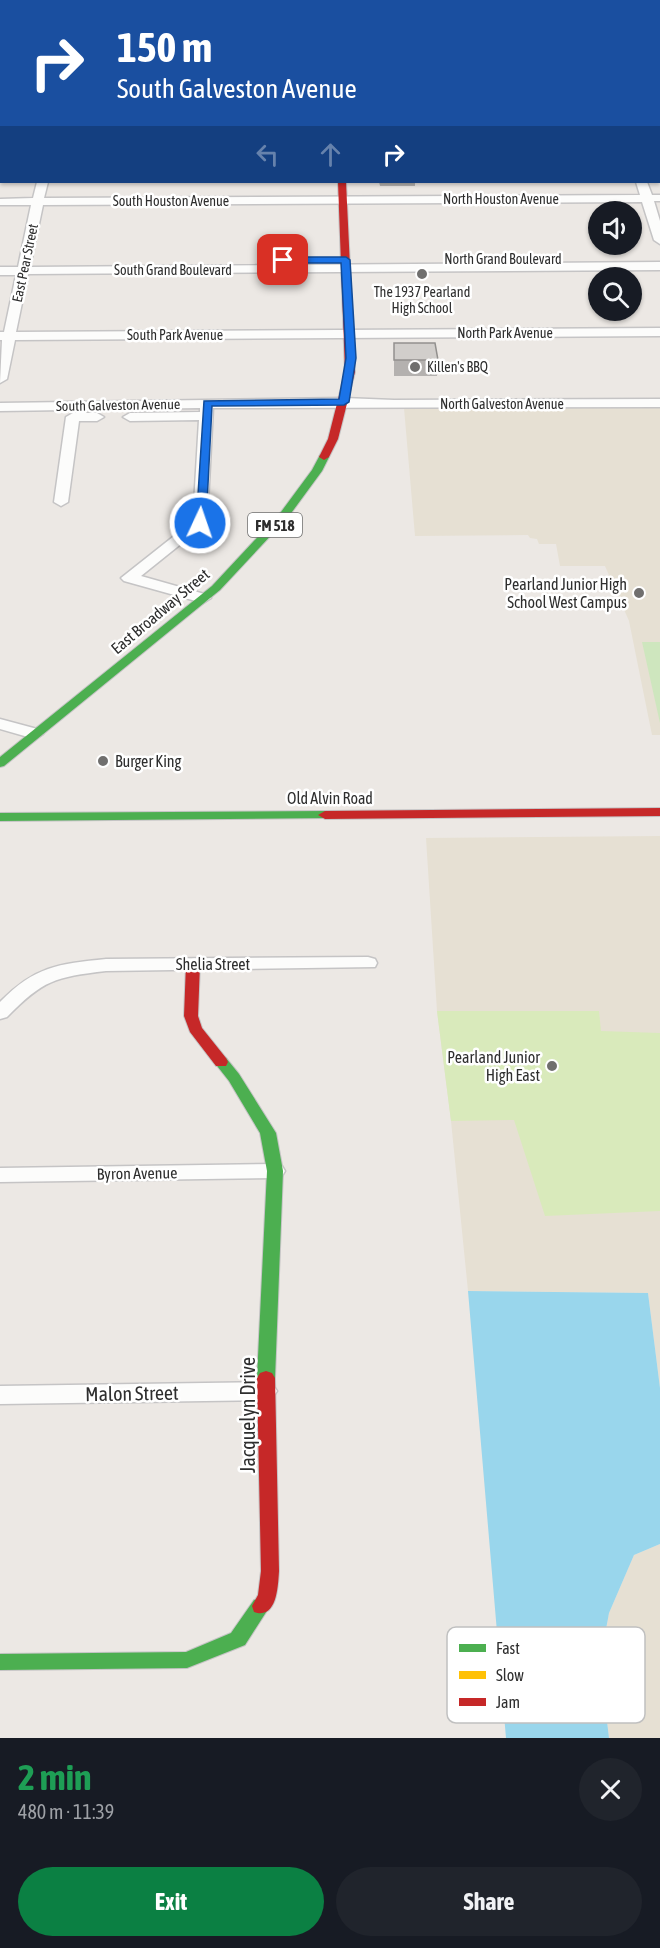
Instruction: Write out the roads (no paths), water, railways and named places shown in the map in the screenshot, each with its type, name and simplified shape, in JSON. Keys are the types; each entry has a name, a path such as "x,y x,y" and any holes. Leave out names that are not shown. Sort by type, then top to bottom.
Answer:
{"main road":[{"name":"East Broadway Street","path":"0,763 203,598 263,539 302,493 317,471 333,439 350,372 342,183"},
{"name":"Old Alvin Road","path":"0,817 660,812"},
{"name":"Jacquelyn Drive","path":"0,1662 187,1660 238,1639 267,1597 270,1571 265,1391 275,1171 268,1133 234,1078 195,1029 191,1016 193,964"}],"street":[{"name":"East Pear Street","path":"0,379 5,336 24,266 42,183"},
{"path":"643,183 654,198 660,240"},
{"name":"North Houston Avenue","path":"343,199 654,198"},
{"name":"South Houston Avenue","path":"0,202 343,199"},
{"name":"North Grand Boulevard","path":"346,264 660,258"},
{"name":"South Grand Boulevard","path":"0,261 24,266"},
{"name":"North Grand Boulevard","path":"346,264 660,266"},
{"name":"South Grand Boulevard","path":"0,271 24,266 346,264"},
{"name":"North Park Avenue","path":"350,334 660,332"},
{"name":"South Park Avenue","path":"5,336 350,334"},
{"name":"North Galveston Avenue","path":"344,402 394,404 660,403"},
{"name":"South Galveston Avenue","path":"0,407 207,410 344,402"},
{"path":"62,502 73,417 207,410 200,523 129,578 203,598"},
{"path":"0,723 35,734"},
{"name":"Shelia Street","path":"0,1013 32,983 58,973 106,965 368,963"},
{"name":"Byron Avenue","path":"0,1175 275,1171"},
{"name":"Malon Street","path":"0,1395 265,1391"}],"water":[{"path":"468,1291 648,1293 660,1388 660,1544 634,1555 609,1613 606,1627 497,1627"},
{"path":"505,1723 607,1723 609,1738 506,1738"}],"place":[{"name":"The 1937 Pearland High School","path":"422,274"},
{"name":"Killen's BBQ","path":"415,367"},
{"name":"Pearland Junior High School West Campus","path":"639,593"},
{"name":"Burger King","path":"103,761"},
{"name":"Pearland Junior High East","path":"552,1066"}]}
